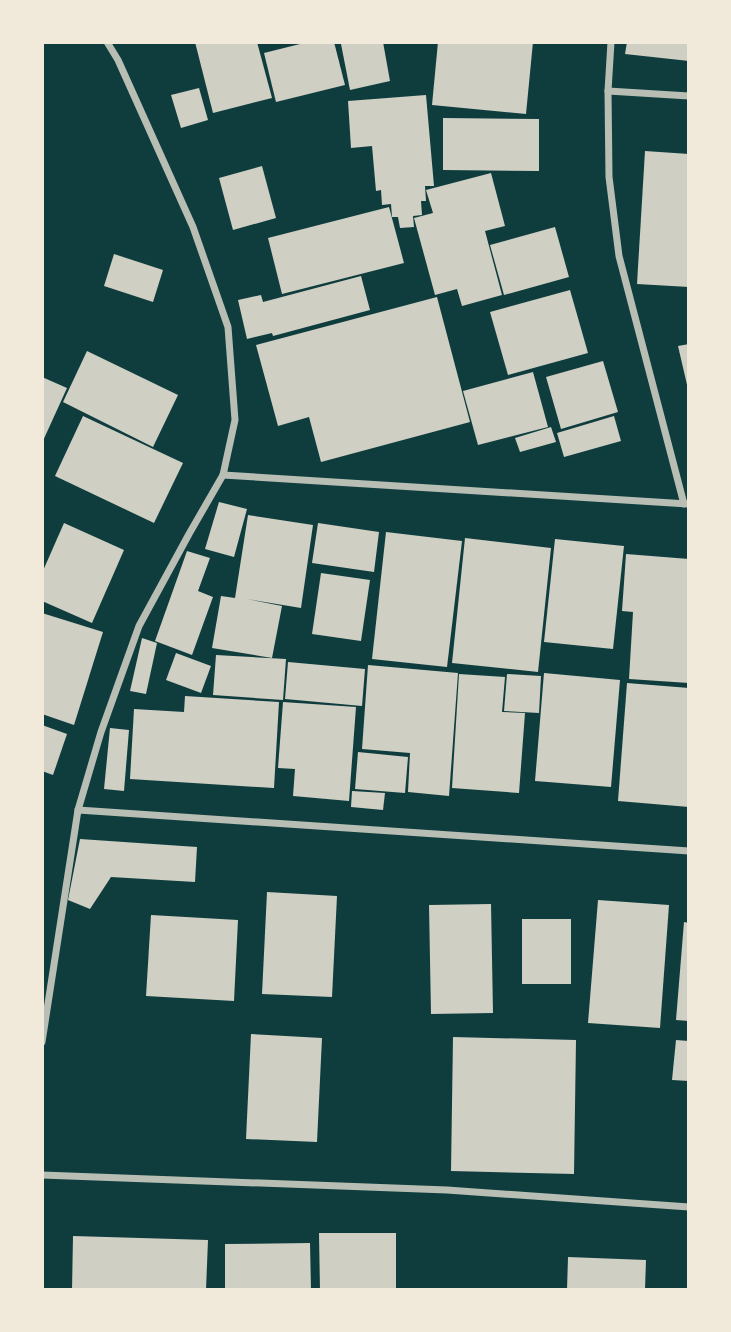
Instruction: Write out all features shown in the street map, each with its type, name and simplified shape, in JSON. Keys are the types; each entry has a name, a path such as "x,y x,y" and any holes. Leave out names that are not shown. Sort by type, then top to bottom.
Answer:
{"street":[{"path":"42,1042 78,810 102,732 139,626 223,475 235,420 228,327 193,228 118,60 107,42"},
{"path":"223,475 687,504 619,256 609,177 608,91 611,42"},
{"path":"608,91 689,96"},
{"path":"78,810 689,851"},
{"path":"42,1175 447,1190 689,1207"}],"building":[{"path":"195,42 257,42 272,98 213,113"},
{"path":"308,42 334,42 345,85 276,102 264,53"},
{"path":"383,42 390,81 350,90 341,44"},
{"path":"438,42 533,42 526,114 432,105"},
{"path":"627,42 689,42 689,61 625,54"},
{"path":"199,88 208,120 181,128 171,95"},
{"path":"426,95 434,186 425,186 426,201 421,201 422,215 413,216 414,227 400,228 398,217 392,217 391,204 382,205 381,190 376,191 372,146 351,148 348,101"},
{"path":"443,118 539,119 539,171 443,170"},
{"path":"645,151 689,154 689,287 637,284"},
{"path":"262,166 276,218 233,230 219,178"},
{"path":"491,173 505,226 485,231 502,295 462,306 457,289 435,295 414,218 433,213 426,190"},
{"path":"389,207 404,263 282,294 268,238"},
{"path":"555,227 569,277 504,295 490,245"},
{"path":"114,254 163,270 153,302 104,286"},
{"path":"361,276 370,310 273,336 272,333 247,339 238,300 261,295 263,302"},
{"path":"570,290 588,353 508,375 490,312"},
{"path":"437,297 470,422 321,462 309,417 278,426 256,345"},
{"path":"689,344 689,388 688,389 678,346"},
{"path":"87,351 178,395 153,447 63,402"},
{"path":"603,361 618,412 561,429 546,377"},
{"path":"533,372 548,427 478,445 463,391"},
{"path":"42,377 67,388 42,443"},
{"path":"83,416 183,463 154,523 55,476"},
{"path":"614,416 621,441 564,457 557,433"},
{"path":"551,427 556,442 520,452 515,438"},
{"path":"219,502 247,509 234,557 205,549"},
{"path":"248,515 313,525 301,608 247,599 282,606 272,658 212,648 221,596 235,598"},
{"path":"64,523 124,550 92,623 42,601 42,573"},
{"path":"318,523 379,532 374,572 312,563"},
{"path":"386,532 462,541 447,667 372,659"},
{"path":"465,538 551,548 538,672 452,663"},
{"path":"555,539 624,546 613,649 544,642"},
{"path":"187,551 210,558 198,591 213,597 192,655 155,641"},
{"path":"626,554 689,559 689,683 629,679 633,612 622,611"},
{"path":"321,573 370,580 361,641 312,634"},
{"path":"42,613 103,632 74,725 42,714"},
{"path":"142,638 157,643 146,694 130,691"},
{"path":"176,653 211,666 201,693 166,680"},
{"path":"216,655 286,659 283,700 213,695"},
{"path":"288,662 365,669 362,706 285,699"},
{"path":"368,665 458,673 449,796 408,792 410,753 362,749"},
{"path":"544,673 620,680 611,787 535,781"},
{"path":"459,674 505,677 502,712 525,713 519,793 452,788"},
{"path":"507,674 541,676 539,713 504,711"},
{"path":"627,683 689,688 689,807 618,801"},
{"path":"185,696 279,702 274,788 130,779 134,709 184,712"},
{"path":"283,702 356,707 349,801 293,796 295,769 278,768"},
{"path":"42,725 67,734 53,775 42,771"},
{"path":"110,728 129,730 124,791 104,789"},
{"path":"358,752 408,757 405,793 355,789"},
{"path":"352,791 385,793 383,810 351,807"},
{"path":"80,839 197,847 195,882 111,877 90,909 68,900"},
{"path":"267,892 337,896 332,997 262,994"},
{"path":"598,900 669,905 660,1028 588,1023"},
{"path":"491,904 493,1013 431,1014 429,905"},
{"path":"151,915 238,920 234,1001 146,996"},
{"path":"522,919 571,919 571,984 522,984"},
{"path":"684,922 689,923 689,1021 676,1020"},
{"path":"251,1034 322,1038 317,1142 246,1139"},
{"path":"453,1037 576,1040 574,1174 451,1171"},
{"path":"676,1040 689,1041 689,1081 672,1080"},
{"path":"319,1233 396,1233 396,1290 320,1290"},
{"path":"73,1236 208,1240 206,1290 72,1290"},
{"path":"310,1243 311,1290 225,1290 225,1244"},
{"path":"568,1257 646,1260 645,1290 567,1290"}]}
